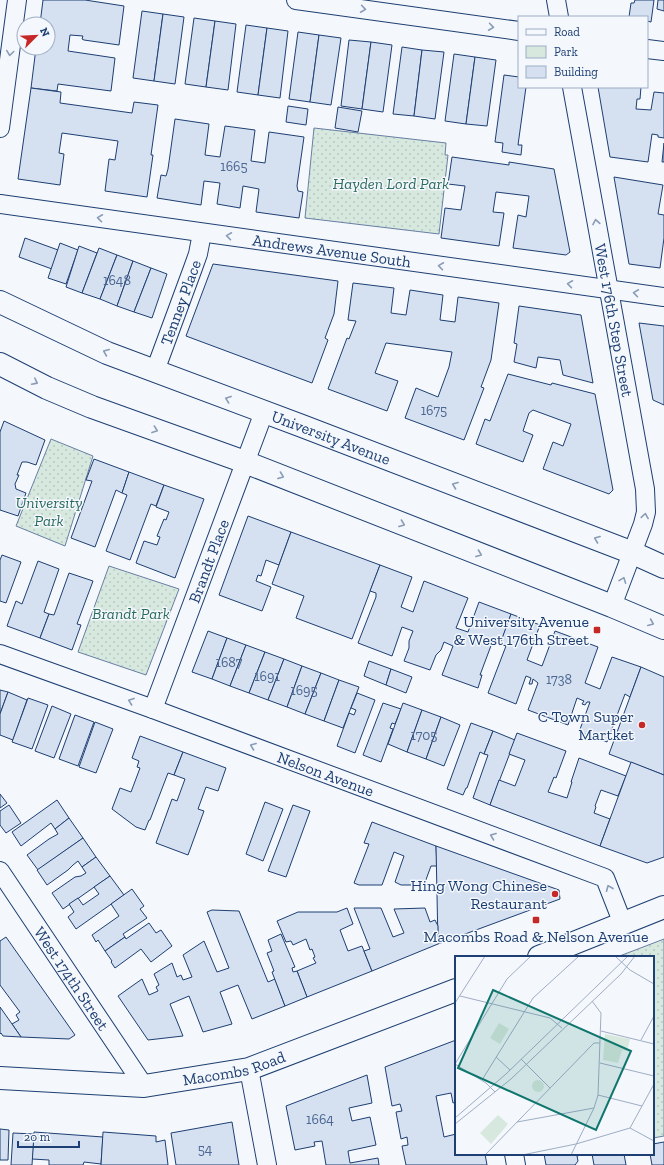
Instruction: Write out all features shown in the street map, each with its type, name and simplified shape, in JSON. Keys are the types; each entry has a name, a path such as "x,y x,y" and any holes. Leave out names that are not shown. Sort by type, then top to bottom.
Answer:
{"main road":[{"name":"University Avenue","path":"0,302 107,353 154,372 264,412 633,553 664,567"},
{"path":"0,364 48,388 92,407 245,462 612,606 664,628"},
{"path":"542,956 664,907"},
{"name":"Macombs Road","path":"0,1078 144,1086 249,1069 455,990"}],"street":[{"path":"0,128 18,0"},
{"path":"296,0 518,31"},
{"path":"556,0 559,16"},
{"path":"648,49 664,51"},
{"name":"West 176th Step Street","path":"572,88 645,490 646,512 643,524 612,606"},
{"name":"Andrews Avenue South","path":"0,204 664,296"},
{"name":"Tenney Place","path":"154,372 194,268 202,233"},
{"name":"Brandt Place","path":"153,709 264,412"},
{"name":"Nelson Avenue","path":"0,654 153,709 605,878 624,924"},
{"name":"West 174th Street","path":"0,872 144,1086"},
{"path":"249,1069 267,1165"},
{"path":"514,1155 516,1165"}],"green space":[{"name":"Hayden Lord Park","path":"314,128 446,143 445,155 448,155 439,234 305,218"},
{"name":"University Park","path":"51,439 93,456 65,546 16,526"},
{"name":"Brandt Park","path":"109,566 179,589 146,675 78,652"},
{"path":"664,939 664,1136 654,1138 654,956 620,956"}],"building":[{"path":"43,0 85,0 124,6 119,45 84,40 82,39 83,36 70,35 68,51 115,58 111,91 58,84 57,91 31,88 35,56 56,56 56,16 41,16"},
{"path":"635,0 654,0 651,22 648,21 648,16 629,16 631,3 634,3"},
{"path":"658,0 664,0 664,11 657,9"},
{"path":"142,11 163,14 154,81 133,78"},
{"path":"163,14 184,17 175,84 154,81"},
{"path":"194,18 215,21 206,87 185,84"},
{"path":"215,21 236,24 228,90 206,87"},
{"path":"246,25 267,28 258,95 237,92"},
{"path":"267,28 288,31 280,98 258,95"},
{"path":"298,32 319,35 310,102 289,99"},
{"path":"319,35 341,38 331,105 310,102"},
{"path":"349,40 371,42 362,109 341,106"},
{"path":"371,42 392,45 383,112 362,109"},
{"path":"402,47 422,50 414,116 393,114"},
{"path":"422,50 444,52 435,119 414,116"},
{"path":"454,54 475,57 466,124 445,121"},
{"path":"475,57 496,60 487,126 466,124"},
{"path":"504,75 518,77 518,88 526,88 518,145 522,145 521,155 502,152 503,143 495,142"},
{"path":"31,88 61,92 60,103 132,113 134,102 158,105 147,197 105,191 109,159 115,160 118,141 62,133 59,153 64,154 60,185 18,179"},
{"path":"598,88 641,88 640,99 637,99 636,109 651,110 654,92 664,93 664,138 652,134 648,162 610,157"},
{"path":"288,106 308,109 306,125 286,122"},
{"path":"338,107 362,111 358,132 335,128"},
{"path":"175,119 209,124 205,155 220,157 225,126 255,130 251,161 265,163 269,132 304,137 297,186 298,191 303,192 299,218 256,212 259,189 243,186 240,208 217,204 220,183 204,181 201,205 157,198 161,175 166,176 168,169"},
{"path":"664,143 664,162 662,162"},
{"path":"452,157 509,165 509,162 554,169 570,252 566,255 513,248 518,215 526,217 529,196 496,192 493,212 504,213 499,246 441,238 445,208 461,210 465,186 448,184"},
{"path":"614,177 663,185 658,214 664,215 664,238 660,268 629,264"},
{"path":"25,238 58,250 52,269 19,257"},
{"path":"60,243 78,250 66,284 48,278"},
{"path":"79,246 97,253 82,293 66,287"},
{"path":"99,248 117,255 100,299 82,293"},
{"path":"117,255 133,261 117,306 100,299"},
{"path":"133,261 151,268 134,312 117,306"},
{"path":"213,264 338,281 334,314 325,338 328,340 312,383 186,336"},
{"path":"151,268 167,274 152,318 134,312"},
{"path":"353,283 394,288 391,313 406,315 410,290 443,295 440,320 455,322 458,297 499,303 491,360 481,387 484,388 464,440 405,418 416,388 438,397 449,367 452,352 386,343 375,373 398,381 387,411 328,389 347,338 349,339 356,321 348,320"},
{"path":"519,306 581,315 593,383 563,375 560,360 538,357 536,368 514,362 517,344 514,343"},
{"path":"639,323 664,326 664,405 653,400"},
{"path":"508,374 595,394 613,490 609,494 543,469 553,442 563,446 571,424 533,410 529,413 523,431 533,435 523,462 476,444 485,419 490,421"},
{"path":"4,421 45,440 36,465 22,462 17,475 19,475 15,484 16,489 26,493 18,516 0,510 0,432"},
{"path":"94,459 129,472 122,493 116,490 95,547 71,538 92,481 86,480"},
{"path":"129,472 164,485 156,506 151,504 130,560 106,551 127,495 122,493"},
{"path":"164,485 204,499 175,578 136,563 144,541 157,545 160,537 157,536 164,519 166,520 169,512 156,507"},
{"path":"248,516 291,532 279,565 266,560 261,576 258,575 256,581 271,587 262,611 219,595"},
{"path":"291,532 380,565 352,639 296,618 304,596 272,584"},
{"path":"2,555 21,562 6,603 0,601 0,560"},
{"path":"38,561 59,569 44,612 49,614 40,638 7,626 16,601 22,604"},
{"path":"380,565 412,577 401,607 413,612 424,581 468,598 456,628 468,632 479,602 511,614 502,640 496,638 492,643 480,675 482,675 478,688 442,675 453,646 444,642 441,650 436,655 430,670 404,661 413,631 402,627 392,656 358,643 376,597 376,593 370,591"},
{"path":"69,573 93,581 77,624 81,625 72,650 40,638 49,614 54,615"},
{"path":"511,614 540,625 527,660 542,666 555,631 598,647 585,683 600,689 612,657 641,667 630,697 625,694 607,742 579,732 590,702 587,702 585,705 582,704 584,701 577,698 568,725 528,710 538,683 533,679 532,684 529,684 531,678 526,676 516,704 488,693 506,646 500,644"},
{"path":"208,631 227,638 212,679 192,672"},
{"path":"227,638 246,645 230,686 212,679"},
{"path":"246,645 265,652 249,693 230,686"},
{"path":"265,652 284,659 268,700 249,693"},
{"path":"284,659 302,666 287,707 268,700"},
{"path":"369,661 391,669 386,685 364,676"},
{"path":"302,666 321,673 305,714 287,707"},
{"name":"C Town Super Martket","path":"641,667 664,677 664,775 609,754"},
{"path":"391,669 412,677 406,693 386,685"},
{"path":"321,673 339,680 324,721 305,714"},
{"path":"339,680 359,687 343,728 324,721"},
{"path":"0,690 8,692 0,714"},
{"path":"8,692 27,700 13,740 0,735 0,714"},
{"path":"357,693 375,700 355,753 337,746 349,713 354,715 356,710 351,708"},
{"path":"28,698 48,705 32,749 12,742"},
{"path":"383,703 401,709 395,724 392,723 390,728 393,729 381,762 363,755"},
{"path":"403,703 422,710 407,752 388,744"},
{"path":"52,706 71,714 54,758 35,751"},
{"path":"422,710 441,717 426,759 407,752"},
{"path":"75,715 94,722 78,766 59,759"},
{"path":"441,717 460,725 444,766 426,759"},
{"path":"95,722 113,729 96,773 79,767"},
{"path":"471,723 493,731 484,754 480,752 463,795 447,789"},
{"path":"493,731 515,740 490,805 473,798 488,755 484,754"},
{"path":"517,733 566,751 556,778 554,777 548,792 567,798 579,758 626,776 618,796 601,790 595,806 594,813 610,819 600,846 490,805 499,780 515,786 525,760 509,754"},
{"path":"140,736 183,752 174,775 168,773 145,830 136,827 112,809 120,788 131,792 140,768 137,767 139,761 132,758"},
{"path":"183,752 226,768 218,791 206,787 198,809 204,811 188,855 156,843 172,799 177,801 185,779 174,775"},
{"path":"631,762 664,775 664,857 647,863 600,846"},
{"path":"0,794 7,803 0,808"},
{"path":"57,800 69,818 55,829 51,823 21,846 12,832"},
{"path":"265,802 283,809 263,861 246,854"},
{"path":"9,805 21,823 6,833 0,825 0,811"},
{"path":"293,805 310,811 286,877 268,871"},
{"path":"69,818 83,838 38,870 27,855 58,834 55,829"},
{"path":"372,822 436,846 437,866 431,866 424,885 401,885 395,882 404,856 394,852 382,885 359,885 354,883 369,844 364,843"},
{"path":"83,838 96,857 82,867 78,861 47,885 37,870"},
{"path":"436,846 559,890 560,899 438,944"},
{"path":"96,857 110,876 63,909 52,893 75,877 86,873 82,867"},
{"path":"110,876 124,895 76,929 68,917 74,912 69,904 78,898 83,905 99,894 94,887"},
{"path":"132,889 144,906 140,909 147,918 123,934 125,937 105,951 98,940 96,942 92,935 119,916 111,904"},
{"path":"347,908 353,924 340,930 348,951 362,946 372,971 307,997 297,971 316,963 313,958 315,957 312,949 310,950 306,939 293,945 291,941 286,942 277,921 298,912 337,912"},
{"path":"354,908 381,908 393,937 404,933 394,909 425,908 430,922 435,920 438,926 438,944 372,971 364,951 370,949"},
{"path":"212,910 239,911 268,982 275,979 285,1006 252,1019 238,985 220,992 232,1024 203,1032 189,996 170,1004 183,1036 148,1040 118,996 142,979 149,995 158,991 156,987 159,985 154,974 172,963 177,977 181,975 183,980 192,977 183,955 204,941 217,972 229,968 207,912"},
{"path":"149,923 156,933 161,930 172,946 151,962 141,949 115,968 105,951"},
{"path":"281,934 295,967 292,968 293,972 297,971 307,997 285,1006 272,972 274,971 267,953 272,951 268,940"},
{"path":"6,937 75,1035 69,1039 21,1037 12,1024 19,1020 16,1015 20,1012 0,985 0,941"},
{"path":"0,1007 21,1037 3,1036 1,1033 0,1034"},
{"path":"455,1040 455,1102 453,1103 451,1093 436,1096 444,1137 455,1134 455,1155 485,1155 487,1165 406,1165 402,1146 408,1145 407,1137 401,1139 396,1112 402,1111 400,1104 392,1106 385,1067"},
{"path":"367,1075 372,1103 349,1108 352,1121 370,1117 376,1145 348,1151 350,1163 378,1158 379,1165 326,1165 322,1141 314,1142 315,1146 295,1150 286,1106"},
{"path":"232,1122 239,1165 176,1165 171,1133"},
{"path":"0,1129 9,1130 8,1160 0,1160"},
{"path":"34,1132 103,1137 101,1164 84,1162 83,1165 49,1165 49,1160 32,1159"},
{"path":"103,1132 156,1136 156,1142 165,1140 168,1165 101,1165"},
{"path":"13,1133 34,1134 32,1165 11,1165"},
{"path":"664,1142 664,1165 652,1165 650,1155 654,1155 654,1144"},
{"path":"544,1155 581,1155 577,1156 578,1161 575,1165 546,1165"},
{"path":"592,1155 624,1155 626,1165 594,1165"}],"place":[{"name":"University Avenue & West 176th Street","path":"597,630"},
{"name":"C Town Super Martket","path":"642,725"},
{"name":"Hing Wong Chinese Restaurant","path":"555,894"},
{"name":"Macombs Road & Nelson Avenue","path":"536,920"}]}
